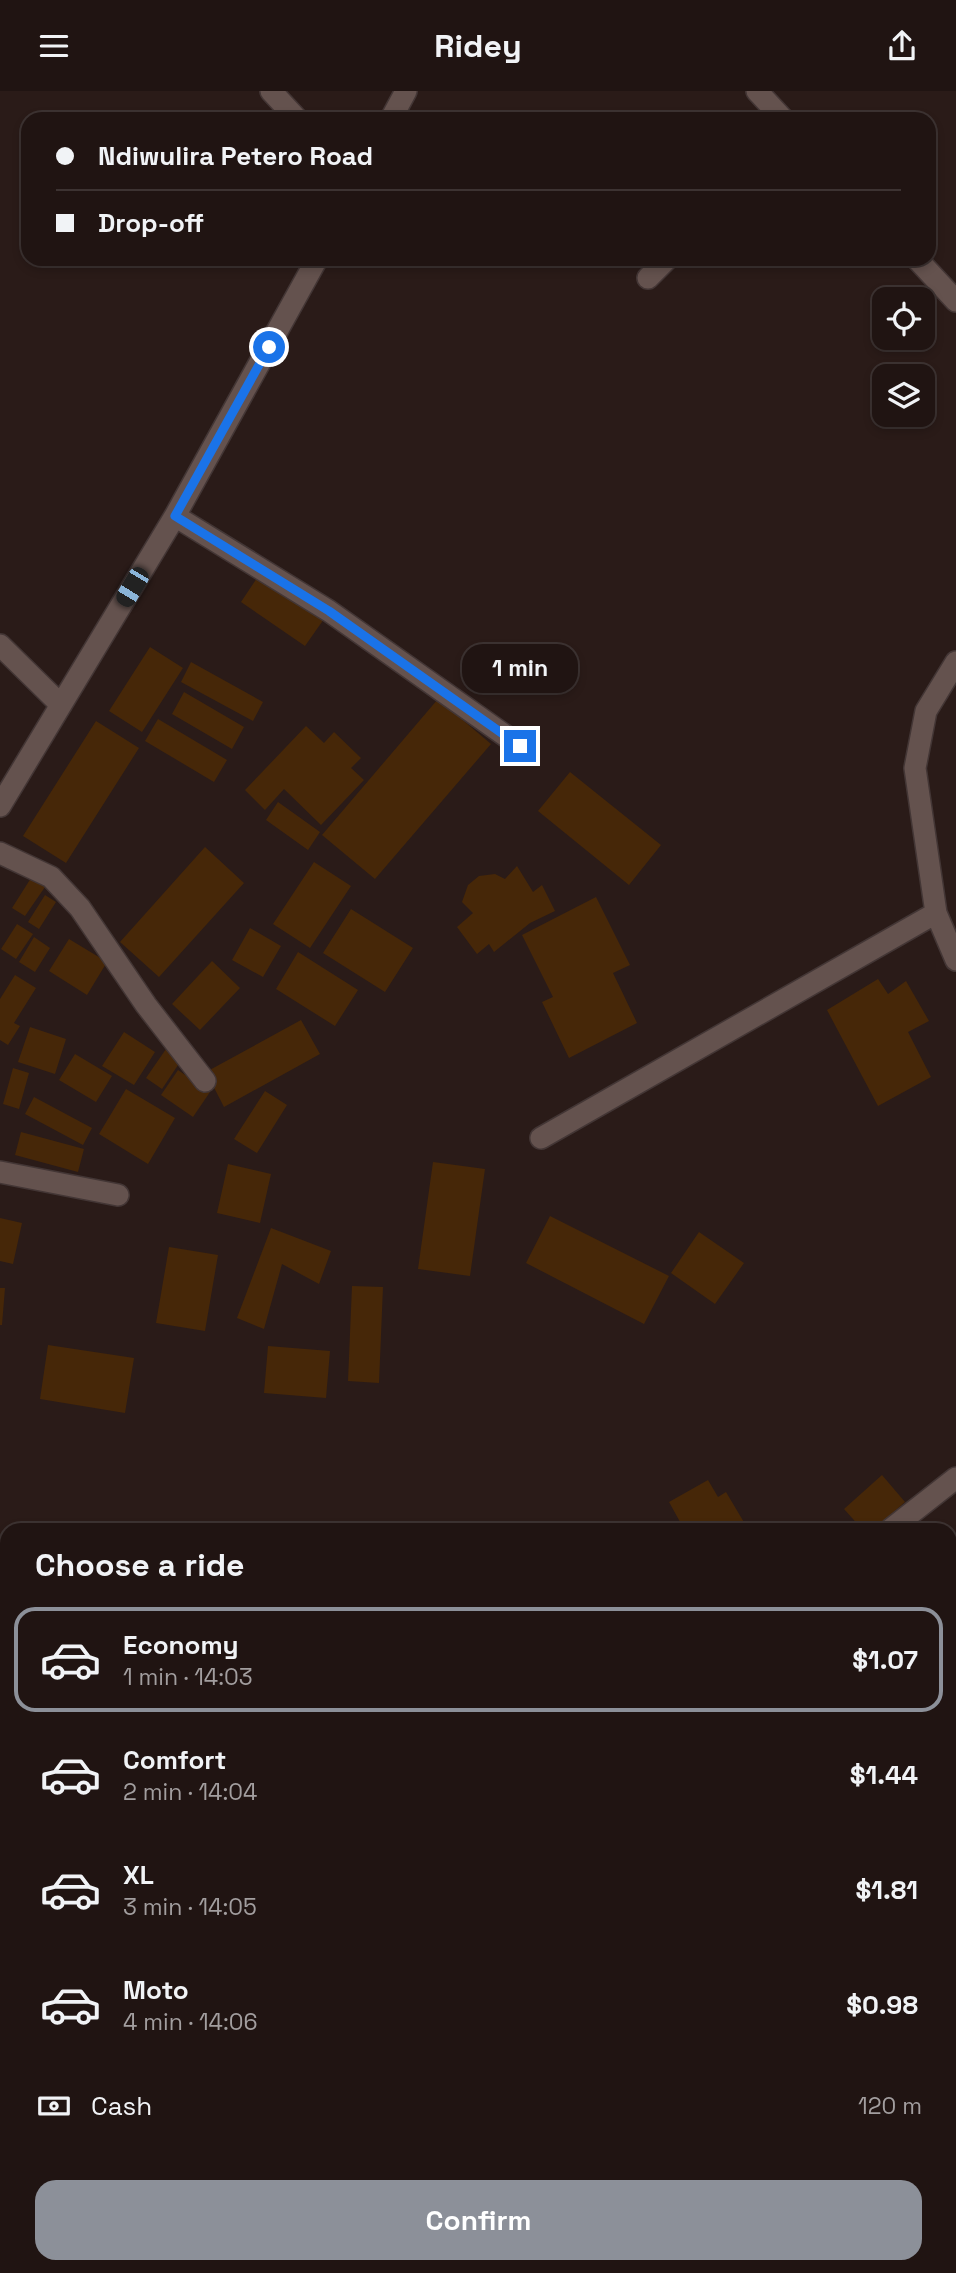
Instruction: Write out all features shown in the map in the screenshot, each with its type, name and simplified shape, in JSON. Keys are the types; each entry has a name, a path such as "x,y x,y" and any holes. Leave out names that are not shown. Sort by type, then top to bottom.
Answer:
{"street":[{"path":"271,91 291,112"},
{"path":"395,112 406,91"},
{"path":"757,91 776,112"},
{"path":"0,806 175,516 313,266"},
{"path":"648,278 660,266"},
{"path":"923,266 956,300"},
{"path":"175,516 329,611 520,746"},
{"path":"0,645 61,705"},
{"path":"956,662 926,711 915,768 936,913 956,960"},
{"path":"0,853 51,877 80,908 146,1005 205,1081"},
{"path":"541,1138 936,913"},
{"path":"0,1171 118,1195"},
{"path":"899,1523 956,1478"}],"building":[{"path":"259,575 324,619 305,646 241,602"},
{"path":"150,647 183,668 142,732 109,711"},
{"path":"191,662 263,702 253,721 181,682"},
{"path":"184,692 244,727 232,749 172,714"},
{"path":"438,699 491,744 375,879 322,835"},
{"path":"158,719 227,760 214,782 145,741"},
{"path":"96,721 139,748 66,863 23,836"},
{"path":"306,726 324,743 334,732 361,758 351,768 364,780 321,825 284,789 265,810 245,790"},
{"path":"570,772 661,845 629,885 538,811"},
{"path":"278,802 320,832 308,850 266,820"},
{"path":"205,847 244,883 159,977 120,942"},
{"path":"314,862 351,886 310,948 273,924"},
{"path":"517,866 533,892 542,885 555,911 530,923 494,952 489,944 477,954 457,927 473,913 462,902 468,885 479,876 495,874 505,879"},
{"path":"31,878 45,887 25,916 12,908"},
{"path":"45,895 56,902 39,929 28,922"},
{"path":"596,897 630,965 613,973 637,1023 569,1058 542,1002 553,997 522,935"},
{"path":"351,909 413,948 385,992 323,953"},
{"path":"17,924 33,934 16,959 1,949"},
{"path":"250,928 281,946 263,977 232,960"},
{"path":"34,937 50,948 35,972 19,962"},
{"path":"69,939 107,962 87,995 49,971"},
{"path":"298,952 358,990 335,1026 276,989"},
{"path":"212,961 240,988 200,1030 172,1004"},
{"path":"15,975 36,988 14,1023 20,1026 8,1045 0,1040 0,999"},
{"path":"878,979 888,994 906,981 929,1021 908,1032 931,1077 878,1106 827,1010"},
{"path":"301,1020 320,1054 224,1107 206,1072"},
{"path":"30,1027 66,1039 55,1074 18,1062"},
{"path":"124,1032 155,1052 134,1085 102,1066"},
{"path":"166,1049 182,1059 162,1089 146,1078"},
{"path":"75,1054 112,1076 96,1102 59,1080"},
{"path":"13,1068 29,1073 19,1109 3,1104"},
{"path":"178,1070 210,1092 193,1117 161,1095"},
{"path":"126,1089 175,1118 148,1164 99,1134"},
{"path":"265,1091 287,1105 257,1153 234,1139"},
{"path":"34,1097 92,1128 83,1145 25,1114"},
{"path":"21,1132 84,1149 78,1172 15,1155"},
{"path":"433,1162 485,1169 470,1276 418,1269"},
{"path":"228,1164 271,1174 260,1223 217,1213"},
{"path":"550,1216 669,1276 644,1324 526,1263"},
{"path":"0,1218 22,1223 13,1264 0,1261"},
{"path":"271,1228 331,1251 319,1284 282,1264 264,1329 237,1318"},
{"path":"699,1232 744,1263 715,1304 671,1273"},
{"path":"169,1247 218,1255 205,1331 156,1323"},
{"path":"352,1286 383,1287 379,1383 348,1381"},
{"path":"0,1288 5,1288 2,1325 0,1325"},
{"path":"48,1345 134,1358 125,1413 40,1399"},
{"path":"268,1346 330,1351 326,1398 264,1393"},
{"path":"882,1475 905,1502 881,1523 857,1523 844,1509"},
{"path":"708,1480 718,1497 726,1492 744,1523 681,1523 669,1502"}],"route":[{"path":"269,347 175,516 329,611 520,746"}]}
